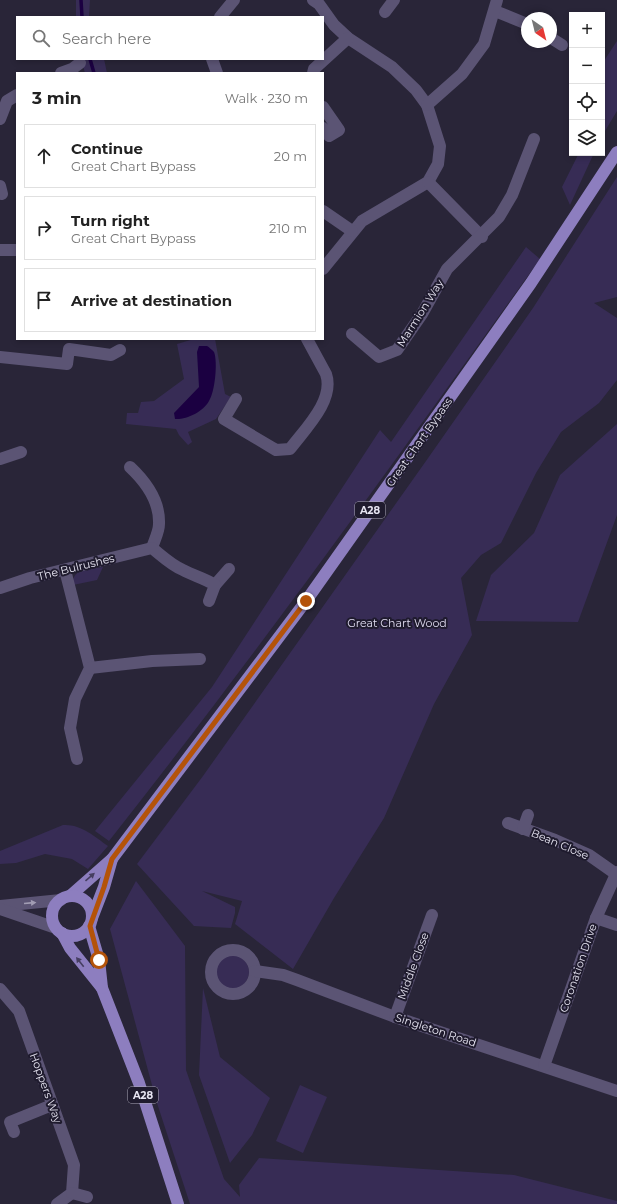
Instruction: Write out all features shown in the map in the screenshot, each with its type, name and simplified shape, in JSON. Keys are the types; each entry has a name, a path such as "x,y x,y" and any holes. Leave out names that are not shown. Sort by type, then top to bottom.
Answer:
{"main road":[{"name":"Great Chart Bypass","path":"65,898 112,859 306,601 531,283 617,152"},
{"name":"Great Chart Bypass","path":"91,922 104,887 112,859"},
{"path":"75,896 86,902 92,912 91,922 86,931 74,936 59,931 52,916 56,904 65,898 75,896"},
{"name":"A28","path":"91,922 99,960 102,988 139,1083 178,1204"},
{"name":"A28","path":"59,931 70,948 102,988"}],"street":[{"path":"221,16 234,0"},
{"path":"313,0 318,4 334,25 348,38 392,67 416,90 427,105 440,146 438,164 428,182 362,221 352,231 324,268"},
{"path":"385,12 394,0"},
{"path":"427,105 462,74 484,44 496,6 521,21"},
{"path":"324,60 348,38"},
{"path":"557,42 562,45"},
{"path":"212,60 217,72"},
{"path":"313,72 314,69 324,60"},
{"path":"63,72 80,63"},
{"path":"0,119 7,101 16,96"},
{"path":"324,108 339,130 329,136 324,129"},
{"name":"Marmion Way","path":"352,334 379,357 397,350 422,314 447,269 482,237 499,218 512,196 534,139"},
{"path":"428,182 482,237"},
{"path":"324,212 352,231"},
{"path":"0,250 16,250"},
{"path":"236,398 224,419 276,450 290,450 320,409 328,393 328,380 326,374 308,340"},
{"path":"0,357 67,364 69,349 111,355 120,350"},
{"path":"1,456 21,452"},
{"path":"130,467 142,479 152,494 158,509 159,525 152,548 172,564 184,571 202,577 215,585"},
{"name":"The Bulrushes","path":"0,588 152,548"},
{"path":"209,601 215,585 229,569"},
{"path":"65,570 90,668 75,699 70,728 77,759"},
{"path":"90,668 152,661 200,659"},
{"name":"Bean Close","path":"523,829 528,816"},
{"name":"Bean Close","path":"508,823 589,855 616,873"},
{"name":"Coronation Drive","path":"544,1066 596,918 616,873"},
{"path":"0,906 65,898"},
{"path":"0,909 59,931"},
{"name":"Middle Close","path":"395,1017 432,914"},
{"path":"596,918 617,925"},
{"name":"Singleton Road","path":"255,971 283,975 395,1017 617,1091"},
{"name":"Hoppers Way","path":"0,989 19,1011 74,1165 72,1193"},
{"path":"14,1132 10,1122 52,1105"},
{"path":"57,1204 72,1193 87,1197"}],"green space":[{"path":"76,0 90,0 89,16 76,16"},
{"path":"617,41 617,111 605,131 605,84 605,59"},
{"path":"81,60 104,60 107,72 85,72"},
{"path":"578,156 593,156 570,205 562,187"},
{"name":"Great Chart Wood","path":"617,177 617,297 594,303 617,318 617,380 599,403 561,432 536,473 501,543 481,555 461,578 472,635 434,704 384,818 334,898 293,969 235,924 242,901 202,891 235,907 235,913 231,928 194,926 137,864 203,776 533,308"},
{"path":"526,247 540,259 328,552 220,697 109,841 95,831 212,687 380,430 391,442"},
{"path":"191,340 215,340 225,394 231,397 216,419 188,432 192,442 188,445 176,429 126,424 127,413 138,413 141,402 154,401 184,379 177,344"},
{"name":"Great Chart Wood","path":"617,424 617,515 578,622 476,621 491,575 534,533 560,475"},
{"path":"103,567 97,580 73,585 73,579 78,572"},
{"path":"63,825 76,826 108,846 88,869 72,859 45,854 16,863 0,864 0,851"},
{"path":"136,881 185,946 186,1070 224,1179 240,1197 239,1185 259,1158 514,1175 617,1201 617,1204 190,1204 156,1100 110,929"},
{"path":"232,955 244,960 249,972 244,984 232,989 220,984 215,972 220,960"},
{"path":"203,988 220,1057 270,1098 252,1135 230,1163 199,1075"},
{"path":"300,1085 327,1097 303,1153 276,1141"}],"shaded area":[{"path":"199,346 208,346 214,352 216,363 213,391 209,401 199,412 189,417 175,419 174,413 199,387 197,352"}],"waterway":[{"path":"81,0 82,16"},
{"path":"90,60 94,72"}],"route":[{"path":"99,960 90,926 112,859 306,601"}]}
